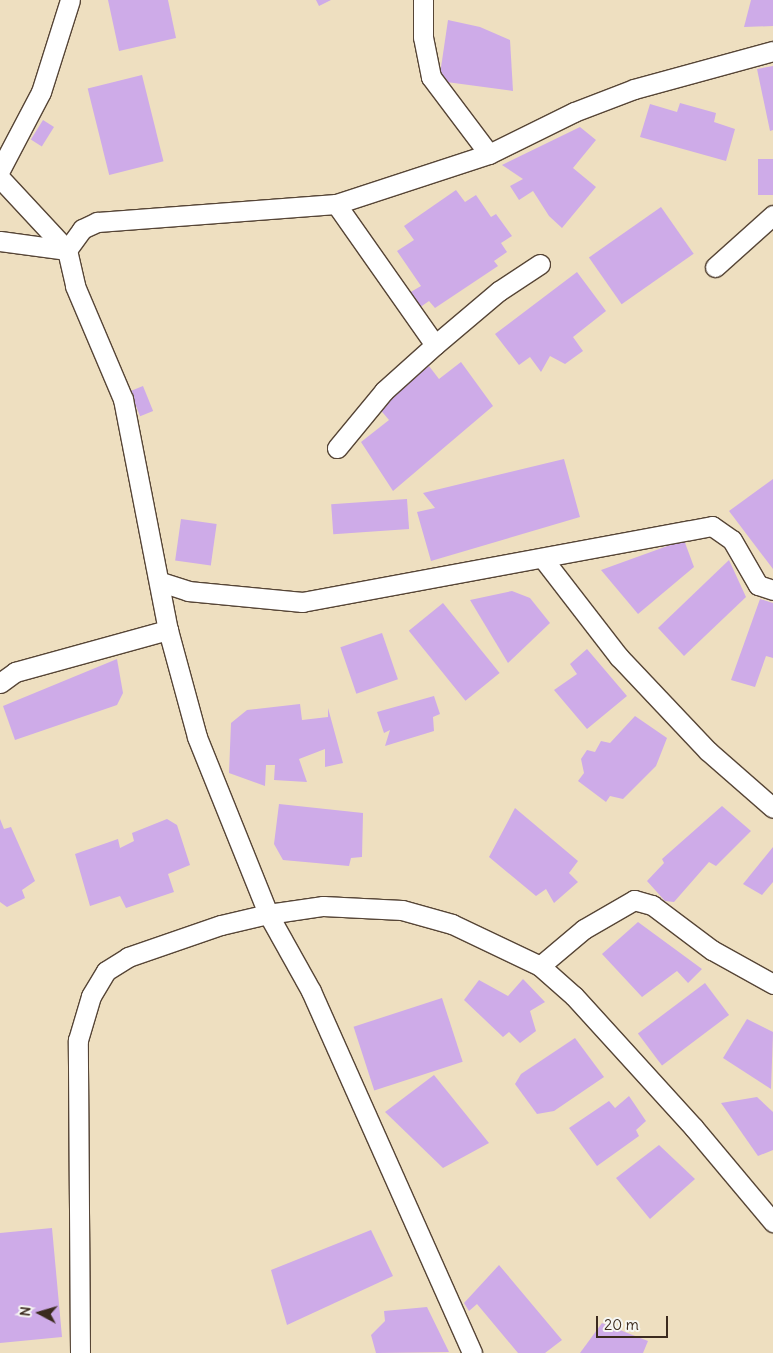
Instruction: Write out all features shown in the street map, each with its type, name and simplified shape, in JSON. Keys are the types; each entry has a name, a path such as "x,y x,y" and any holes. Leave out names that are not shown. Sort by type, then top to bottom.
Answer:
{"street":[{"path":"0,170 41,92 70,0"},
{"path":"423,0 423,38 431,77 489,154"},
{"path":"67,250 82,230 97,222 336,204 489,154 574,112 634,89 773,51"},
{"path":"0,178 67,250 75,286 123,399 161,582 168,630 197,737 268,914 311,991 472,1353"},
{"path":"336,204 435,345"},
{"path":"715,267 773,215"},
{"path":"0,241 67,250"},
{"path":"337,448 384,391 499,291 540,264"},
{"path":"161,582 188,591 302,602 544,560 712,526 732,540 758,585 773,590"},
{"path":"544,560 619,658 708,751 773,808"},
{"path":"0,683 15,672 168,630"},
{"path":"540,966 584,929 634,900 652,905 712,950 773,984"},
{"path":"80,1353 78,1040 91,996 106,971 128,957 221,925 268,914 322,906 402,910 452,924 540,966 574,996 694,1128 773,1222"}],"building":[{"path":"108,0 168,0 176,38 119,51"},
{"path":"316,0 331,0 319,6"},
{"path":"751,0 773,0 773,26 744,27"},
{"path":"448,20 480,27 510,40 513,91 439,81"},
{"path":"773,66 773,130 770,131 757,69"},
{"path":"142,75 164,161 109,175 88,89"},
{"path":"680,103 716,113 714,122 735,129 726,161 640,137 650,104 677,112"},
{"path":"43,120 54,127 42,146 31,140"},
{"path":"580,127 596,140 573,168 596,187 562,228 549,216 533,191 519,200 510,186 523,179 502,165"},
{"path":"758,159 773,159 773,195 758,195"},
{"path":"456,190 465,202 476,195 491,217 496,214 512,236 501,243 507,252 494,261 498,266 435,308 429,301 419,308 409,293 421,286 397,251 414,240 404,226"},
{"path":"661,207 694,254 622,304 589,257"},
{"path":"577,272 606,311 573,337 583,351 565,364 550,356 541,372 530,357 519,365 495,334"},
{"path":"461,362 493,406 393,491 361,442 389,420 378,407 429,366 439,379"},
{"path":"143,386 153,411 140,416 130,391"},
{"path":"564,459 580,517 431,561 417,512 435,508 423,493"},
{"path":"773,479 773,569 729,511"},
{"path":"407,499 409,529 333,534 331,504"},
{"path":"181,519 217,524 211,566 175,561"},
{"path":"684,540 694,567 638,614 601,570"},
{"path":"729,560 746,597 684,656 658,628"},
{"path":"512,591 530,598 550,623 508,663 470,600"},
{"path":"760,599 773,603 773,658 766,656 755,687 731,680"},
{"path":"443,603 500,673 465,701 409,631"},
{"path":"382,633 398,679 356,694 340,647"},
{"path":"587,649 627,696 587,729 554,690 577,674 570,664"},
{"path":"117,659 123,693 117,705 15,740 3,706"},
{"path":"434,696 440,714 433,717 434,731 385,746 390,730 384,733 377,712"},
{"path":"300,704 302,720 328,717 328,708 343,763 325,767 325,749 299,759 307,782 274,780 275,765 266,765 265,786 229,773 231,723 247,710"},
{"path":"635,716 667,738 656,766 623,799 610,796 606,802 578,781 584,773 581,759 587,750 595,752 601,741 610,743"},
{"path":"279,804 363,813 362,857 351,858 349,866 283,860 274,844"},
{"path":"722,806 751,831 716,866 709,862 674,902 665,901 647,881 664,863 662,859"},
{"path":"515,808 578,861 569,873 578,882 554,903 546,889 536,896 489,857"},
{"path":"0,819 4,829 11,827 35,881 22,890 25,898 7,907 0,902"},
{"path":"167,819 177,825 190,865 168,874 174,892 126,908 120,896 90,906 75,854 118,839 120,848 134,841 132,833"},
{"path":"773,847 773,882 762,895 743,884"},
{"path":"638,922 702,969 688,983 677,971 642,997 602,954"},
{"path":"523,979 545,1002 530,1011 536,1031 520,1043 509,1032 503,1037 464,1000 479,980 508,996"},
{"path":"705,983 729,1015 662,1065 638,1034"},
{"path":"442,998 463,1062 374,1090 354,1027"},
{"path":"747,1019 773,1032 771,1089 723,1058"},
{"path":"575,1038 604,1077 554,1111 537,1114 515,1084 521,1074"},
{"path":"434,1075 489,1143 443,1168 385,1112"},
{"path":"629,1096 646,1121 636,1130 639,1136 597,1166 569,1128 609,1101 615,1108"},
{"path":"757,1097 773,1112 773,1150 758,1156 721,1103"},
{"path":"659,1145 695,1179 650,1219 616,1178"},
{"path":"52,1228 62,1337 0,1343 0,1233"},
{"path":"371,1230 393,1276 287,1325 271,1270"},
{"path":"499,1265 562,1340 545,1353 518,1353 477,1304 469,1311 464,1303"},
{"path":"427,1307 449,1352 376,1353 371,1335 385,1321 384,1311"},
{"path":"602,1323 648,1341 643,1353 580,1353"}]}
